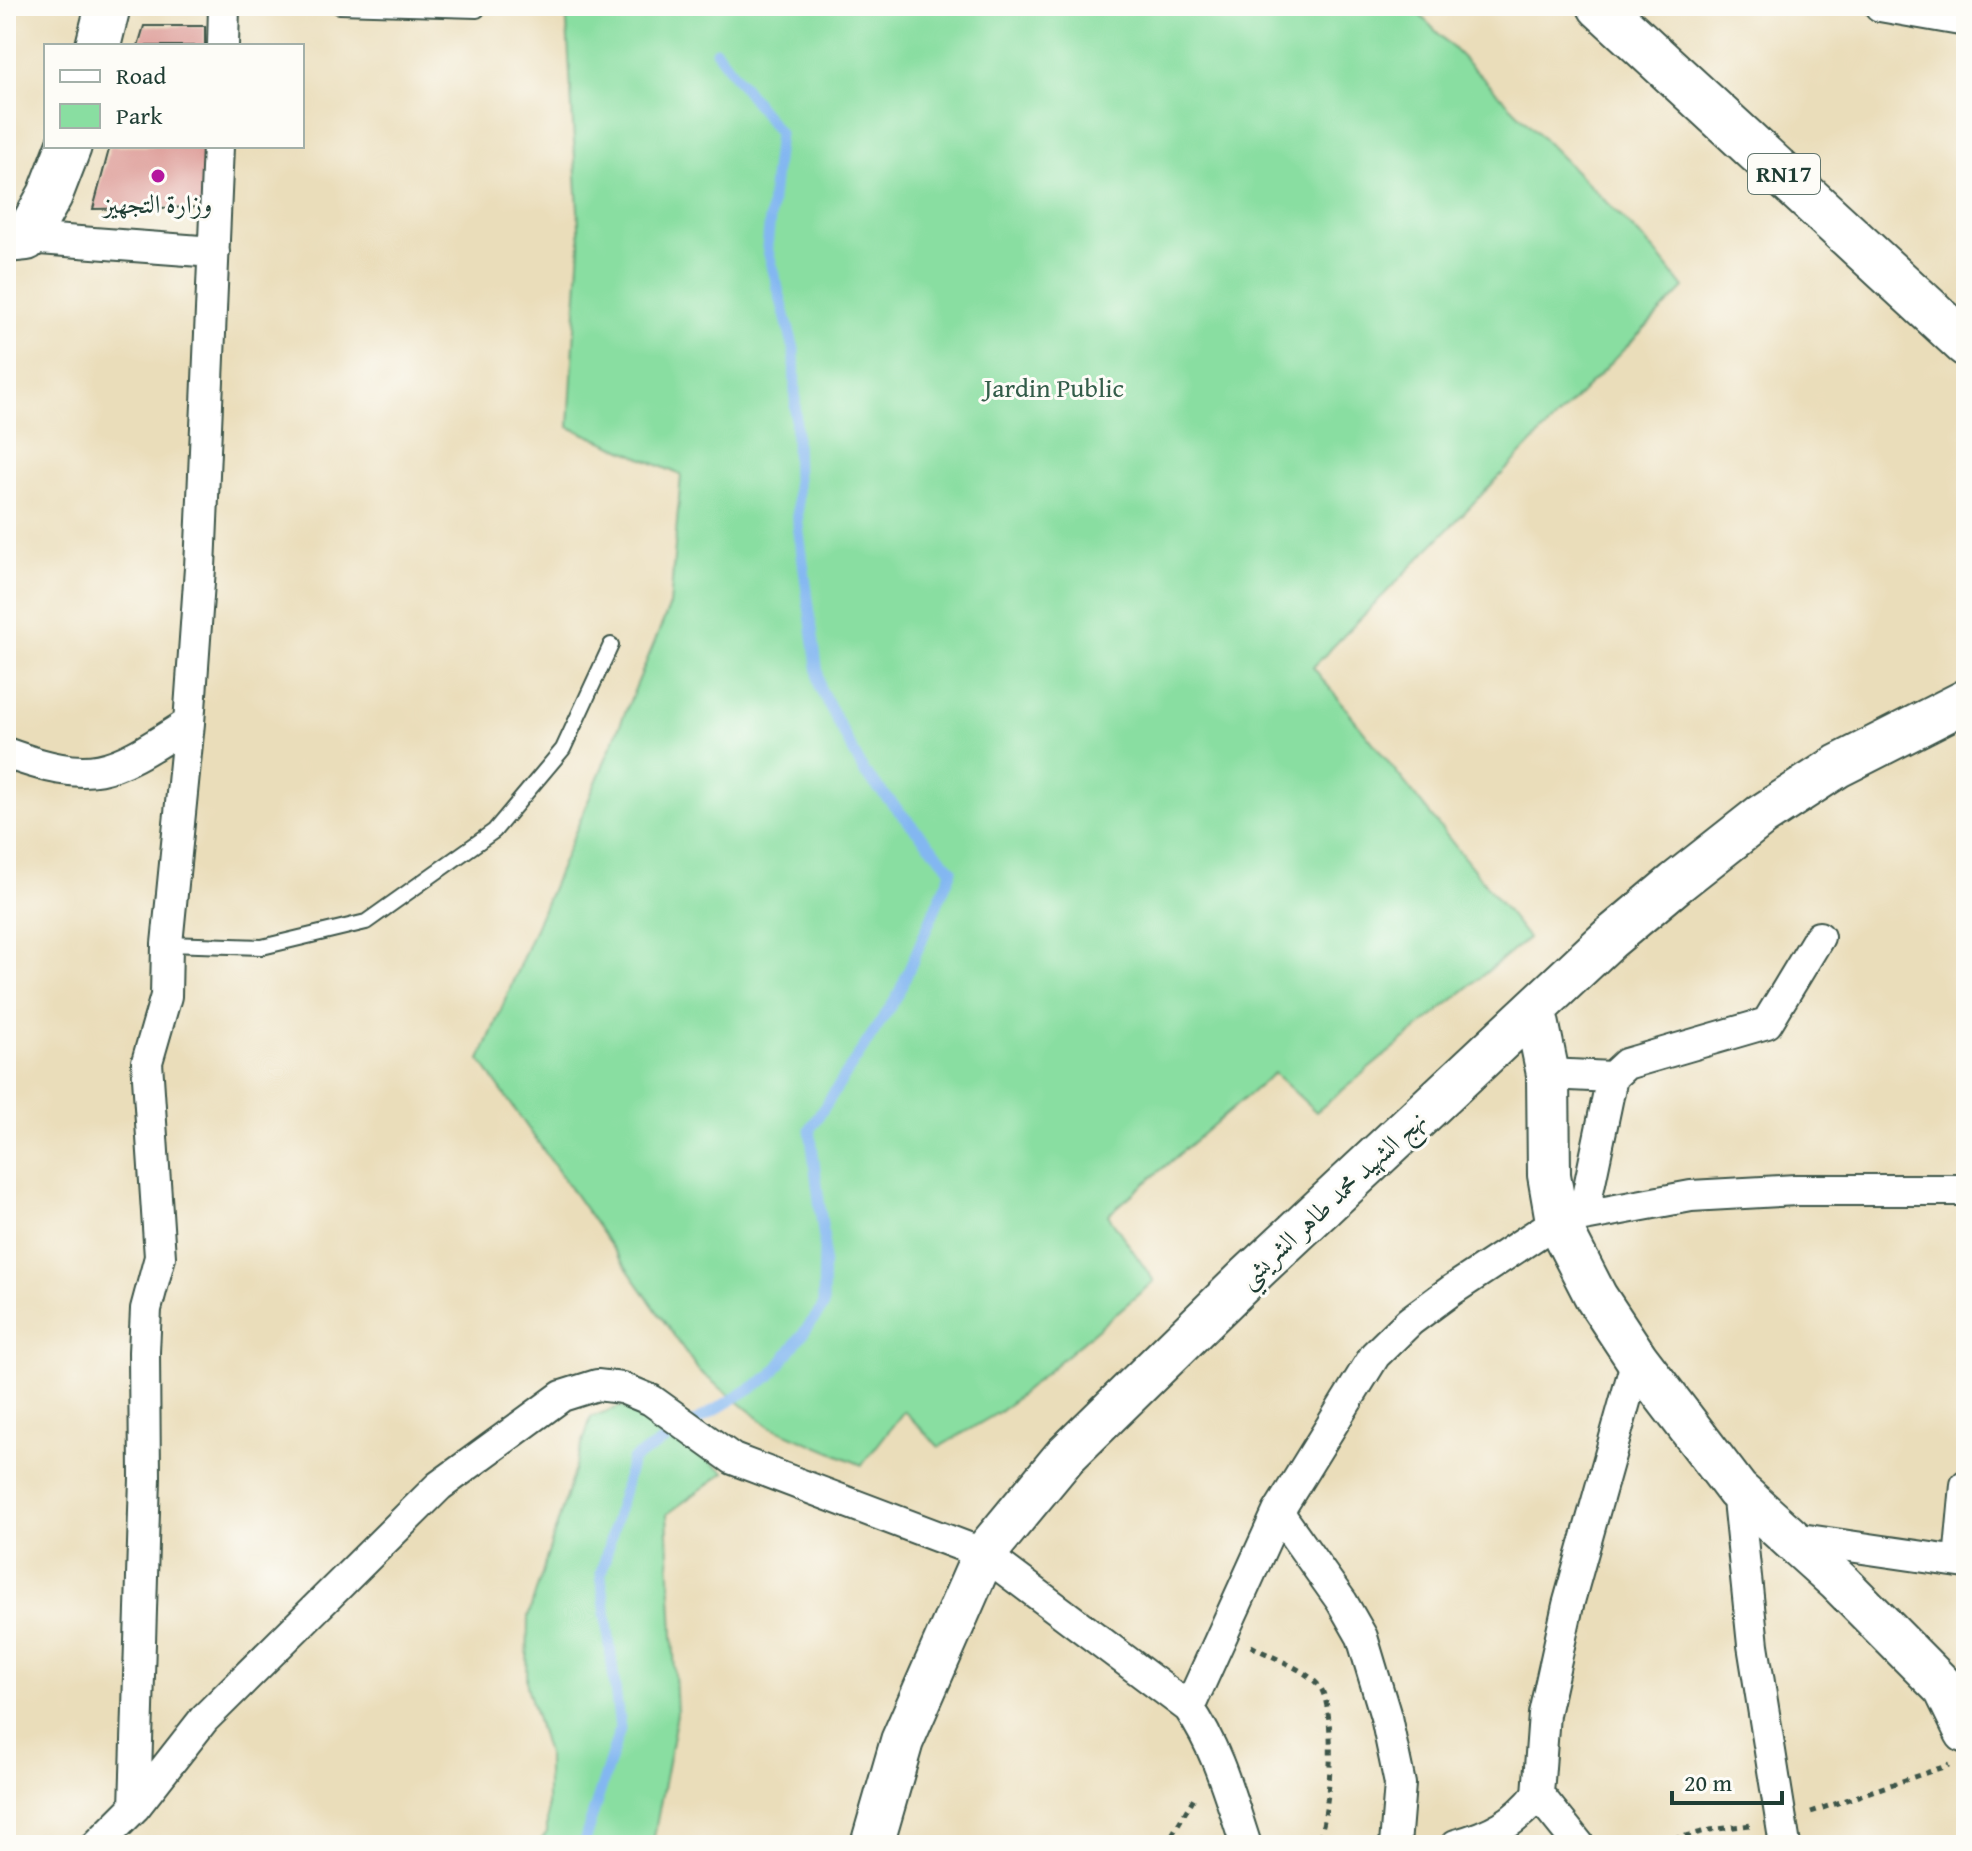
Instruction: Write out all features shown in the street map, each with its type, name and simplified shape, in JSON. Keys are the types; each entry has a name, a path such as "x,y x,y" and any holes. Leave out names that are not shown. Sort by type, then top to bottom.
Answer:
{"main road":[{"path":"98,44 108,6"},
{"name":"RN17","path":"1619,8 1966,302"},
{"name":"RN17","path":"1619,8 1966,344"},
{"path":"16,239 50,195 68,148"}],"street":[{"path":"223,44 224,6"},
{"path":"1880,6 1926,10 1966,21"},
{"path":"135,1807 145,1478 144,1352 146,1309 160,1257 147,1062 166,996 167,944 189,723 200,568 218,148"},
{"path":"16,239 214,252"},
{"name":"نهج الشهيد محمد طاهر الشريشي","path":"872,1845 902,1741 984,1554 1065,1456 1609,939 1761,816 1838,766 1966,701"},
{"path":"6,753 38,764 88,773 122,764 189,723"},
{"path":"1570,1218 1612,1077 1626,1064 1767,1023 1819,937"},
{"path":"1535,1011 1548,1074 1549,1175 1570,1218 1596,1297 1637,1359 1737,1490 1785,1537 1839,1582 1945,1689 1966,1732"},
{"path":"1548,1074 1612,1077"},
{"path":"1189,1708 1278,1512 1375,1355 1410,1321 1570,1218 1691,1196 1797,1190 1966,1190"},
{"path":"1456,1845 1489,1836 1520,1817 1538,1794 1544,1714 1568,1605 1637,1359"},
{"path":"97,1845 135,1807 204,1719 439,1486 562,1396 597,1385 622,1388 651,1400 733,1459 984,1554 1189,1708 1218,1758 1246,1845"},
{"path":"1785,1537 1962,1562 1966,1485"},
{"path":"1737,1490 1753,1645 1785,1845"},
{"path":"1278,1512 1342,1602 1362,1637 1386,1717 1400,1784 1395,1845"},
{"path":"1538,1794 1579,1845"}],"lane":[{"path":"339,6 477,10"},
{"path":"167,944 262,947 366,922 494,831 563,749 611,645"}],"path":[{"path":"1224,1632 1310,1679 1326,1696 1330,1791 1323,1832 1316,1845"},
{"path":"1166,1845 1218,1758"}],"green space":[{"name":"Jardin Public","path":"566,6 1411,6 1655,251 1684,288 1313,667 1528,938 1316,1112 1274,1073 1108,1215 1154,1281 1001,1411 939,1447 904,1411 862,1465 769,1426 699,1371 480,1060 670,605 681,475 569,427 580,244"},
{"path":"622,1406 725,1472 667,1514 677,1714 654,1837 649,1845 537,1845 547,1832 547,1754 527,1686 528,1617 591,1417"}],"building":[{"path":"144,26 205,26 205,44 139,44"},
{"name":"وزارة التجهيز","path":"109,148 216,148 213,207 93,209"}],"waterway":[{"path":"583,1845 620,1729 601,1574 632,1460 771,1376 823,1307 824,1240 810,1129 898,995 952,870 864,772 820,688 798,525 794,349 767,247 779,133 716,51"}],"place":[{"name":"وزارة التجهيز","path":"158,176"}]}
